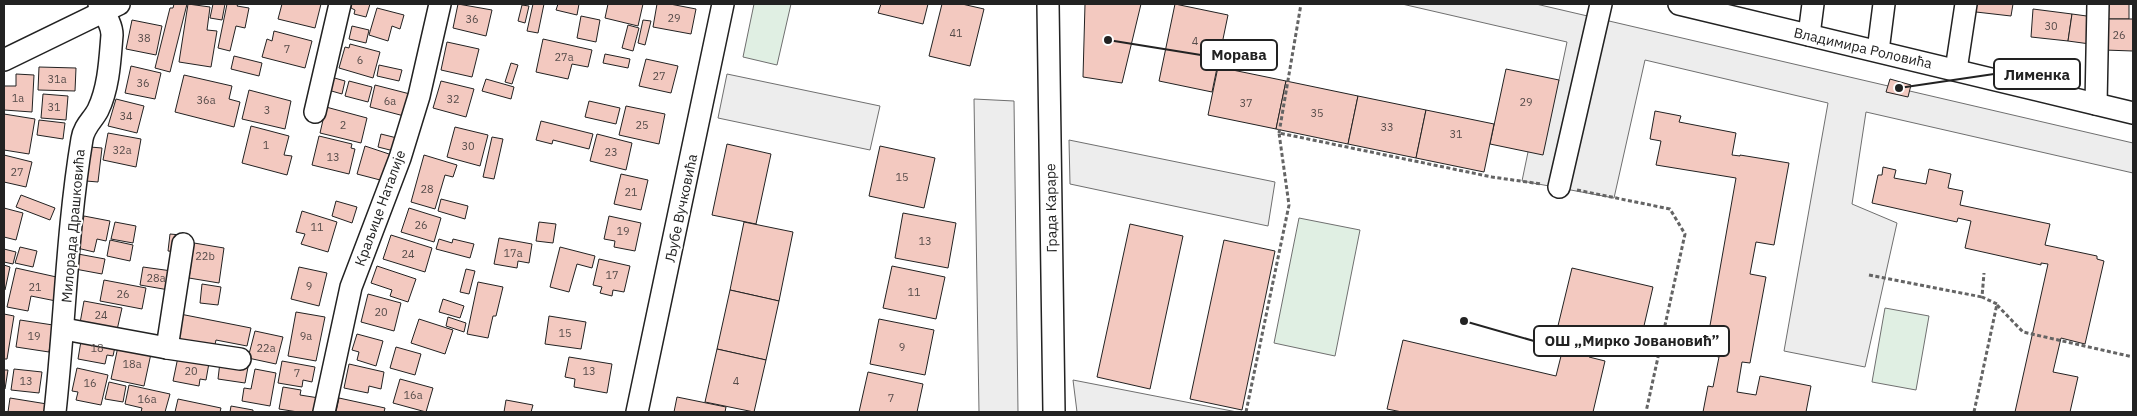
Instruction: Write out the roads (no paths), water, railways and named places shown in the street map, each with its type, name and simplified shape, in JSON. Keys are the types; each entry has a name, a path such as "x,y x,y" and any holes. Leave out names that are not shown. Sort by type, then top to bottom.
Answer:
{"street":[{"path":"314,112 340,4"},
{"name":"Краљице Наталије","path":"324,412 352,287 419,96 440,4"},
{"name":"Љубе Вучковића","path":"637,412 723,4"},
{"name":"Града Караре","path":"1048,4 1054,412"},
{"path":"1560,187 1601,4"},
{"name":"Владимира Роловића","path":"1682,4 2133,113"},
{"path":"1809,35 1813,4"},
{"path":"1878,51 1884,4"},
{"path":"1956,70 1966,4"},
{"path":"2096,104 2098,4"},
{"path":"4,60 107,6"},
{"name":"Милорада Драшковића","path":"55,412 64,329 72,221 82,136 89,122 98,112 104,97 108,76 112,32 107,6"},
{"path":"167,348 183,244"},
{"path":"64,329 240,359"}],"place":[{"name":"Морава","path":"1108,40"},
{"name":"Лименка","path":"1899,88"},
{"name":"ОШ „Мирко Јовановић”","path":"1464,321"}]}
